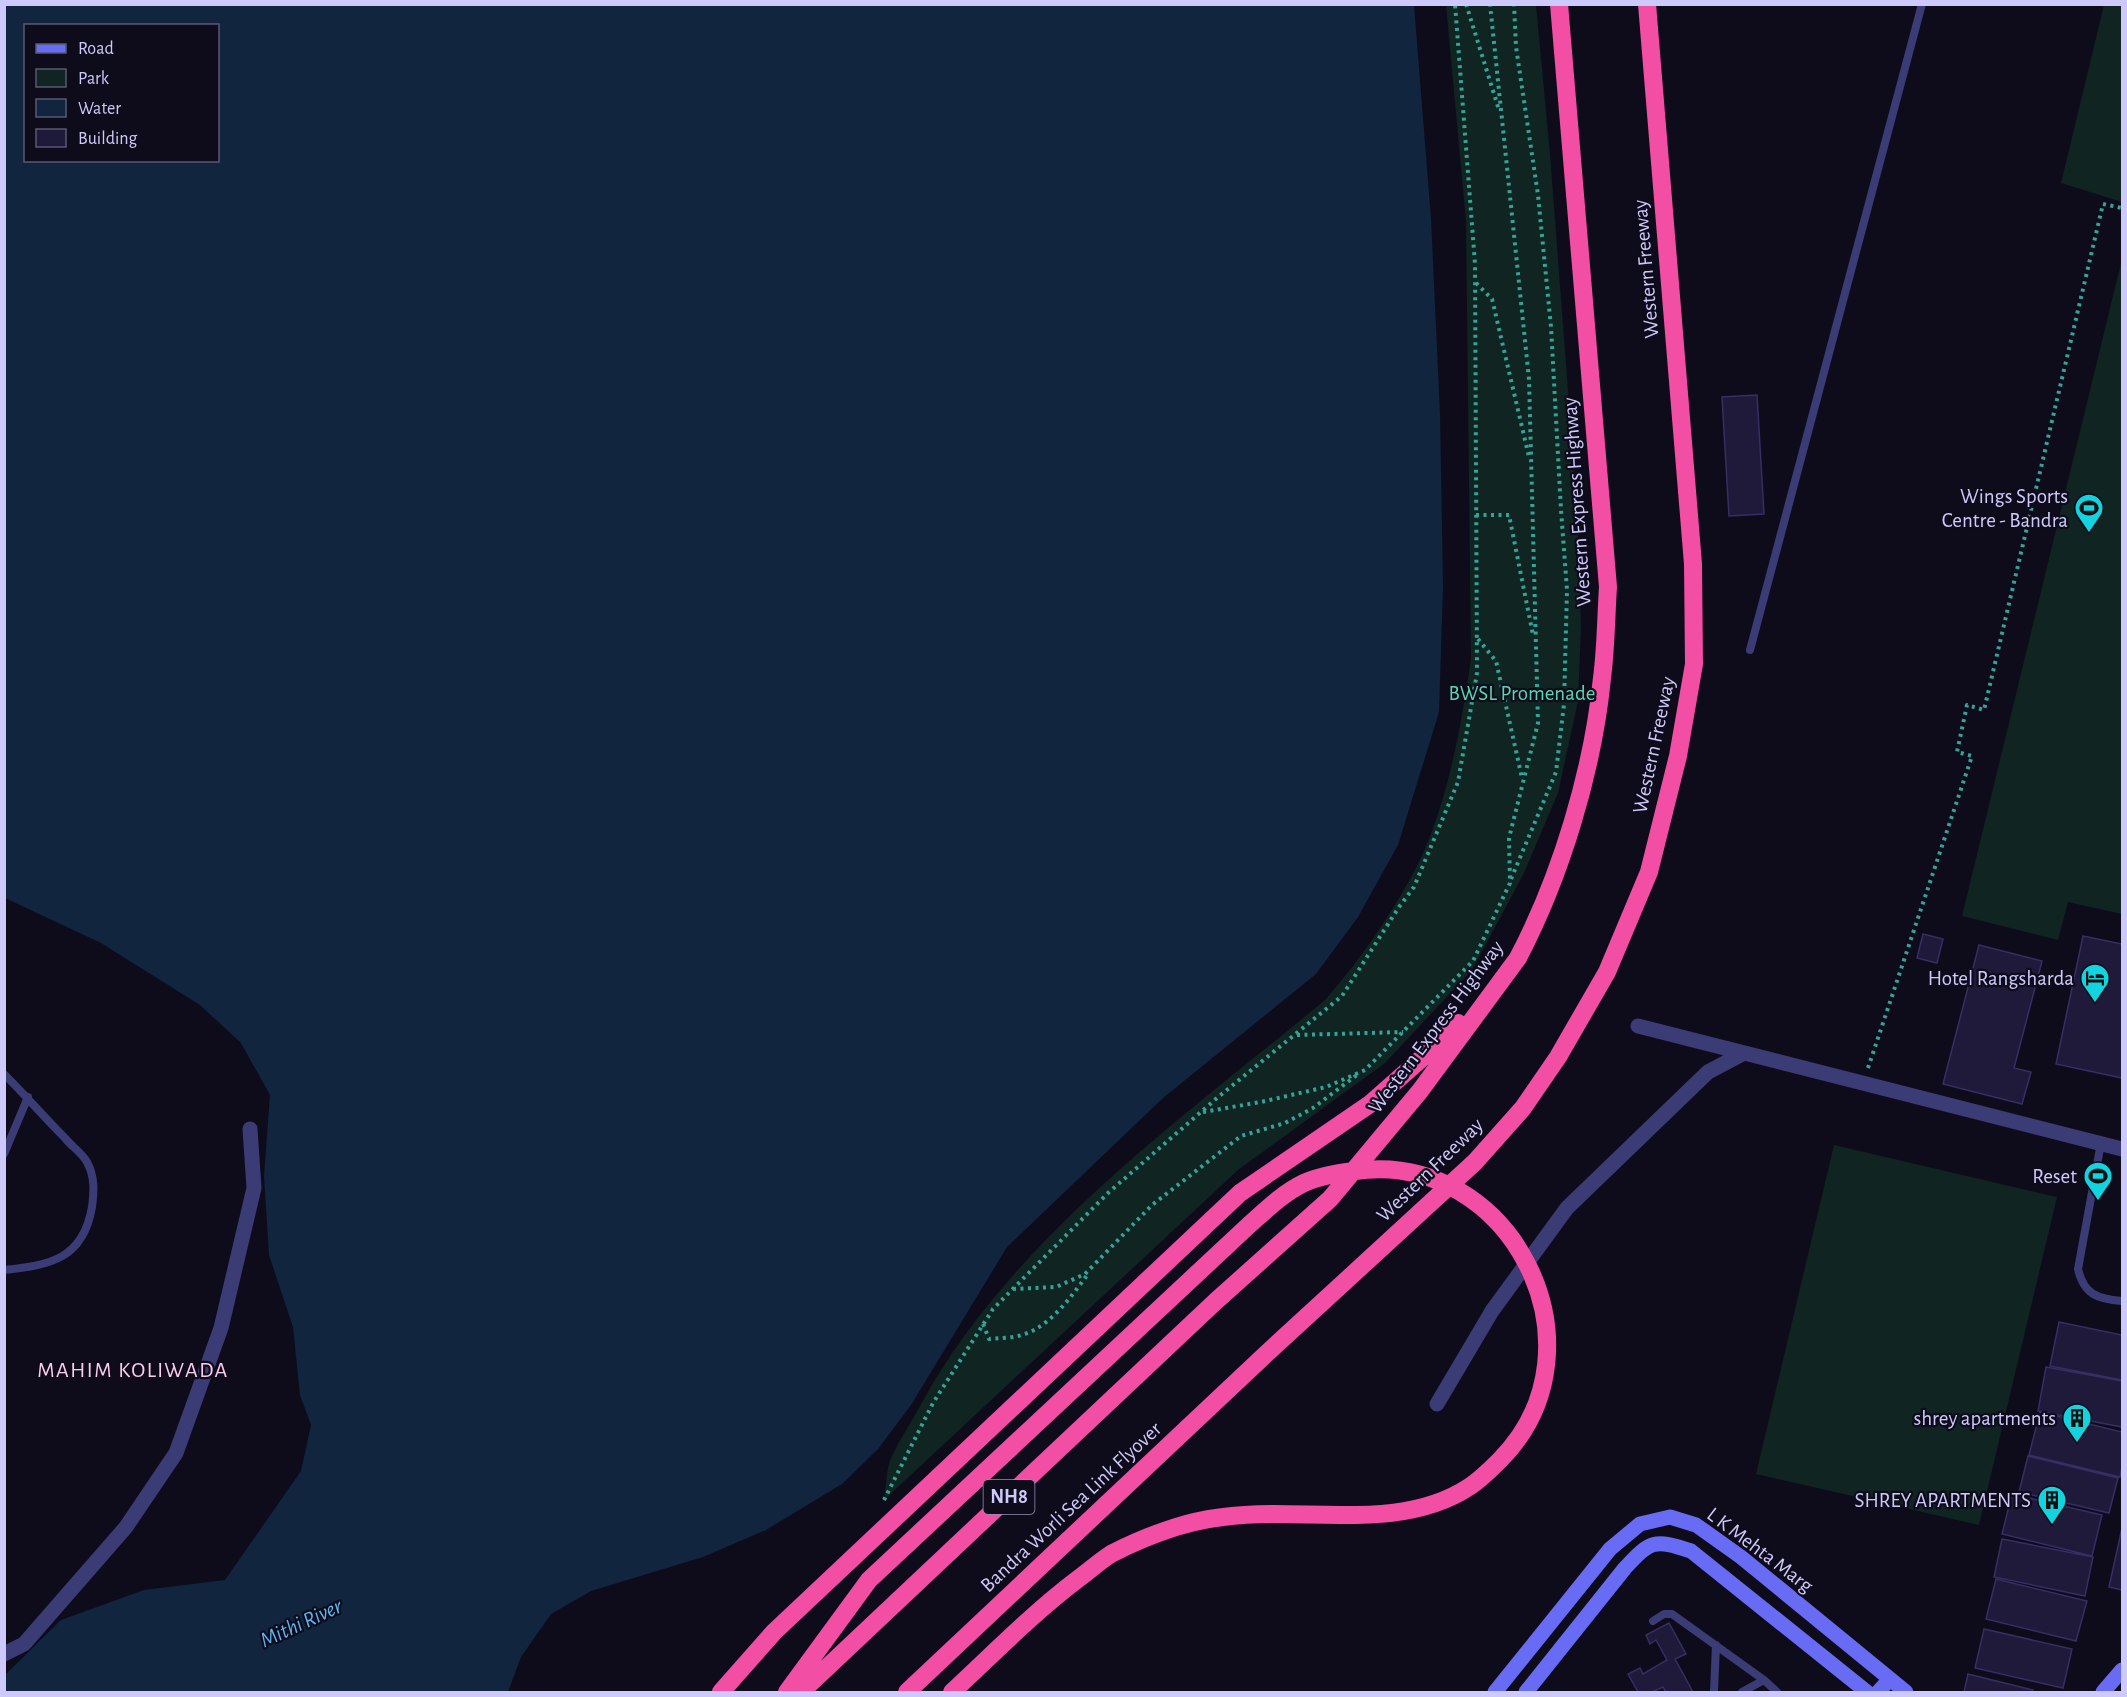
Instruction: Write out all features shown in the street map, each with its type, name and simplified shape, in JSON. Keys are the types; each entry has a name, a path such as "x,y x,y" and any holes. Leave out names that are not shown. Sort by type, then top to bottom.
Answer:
{"highway":[{"name":"Western Express Highway","path":"801,1692 1216,1301 1330,1199 1419,1091 1510,968 1527,941 1558,866 1587,770 1602,679 1608,587 1559,4"},
{"name":"Western Freeway","path":"1266,1354 1475,1161 1523,1108 1558,1057 1607,972 1649,872 1678,756 1694,664 1693,564 1647,4"},
{"path":"722,1692 774,1632 1240,1193 1370,1104 1439,1043 1510,968"},
{"path":"787,1692 869,1580 1248,1226 1304,1183 1333,1174 1369,1169 1401,1171 1436,1179 1494,1216 1514,1241 1533,1275 1541,1300 1546,1330 1547,1365 1540,1396 1528,1425 1501,1459 1469,1487 1419,1507 1350,1515 1271,1514 1213,1518 1178,1526 1139,1540 1108,1556 1051,1600 952,1692"},
{"name":"Bandra Worli Sea Link Flyover","path":"907,1692 1266,1354"}],"main road":[{"name":"L K Mehta Marg","path":"1495,1692 1610,1550 1640,1524 1670,1517 1696,1525 1742,1557 1906,1692"},
{"name":"L K Mehta Marg","path":"1526,1692 1625,1568 1641,1551 1653,1543 1673,1545 1691,1551 1867,1692"},
{"path":"1757,1604 1774,1583"},
{"path":"2103,1692 2122,1670"},
{"path":"1878,1692 1890,1679"}],"street":[{"path":"1638,1026 2122,1149"},
{"path":"1437,1404 1492,1311 1567,1208 1708,1072 1744,1053"},
{"path":"4,1654 24,1644 126,1527 176,1453 221,1328 254,1188 250,1129"}],"lane":[{"path":"1750,650 1922,4"},
{"path":"4,1074 86,1161 95,1186 84,1235 74,1249 61,1257 36,1266 4,1270"},
{"path":"4,1154 28,1097"},
{"path":"2101,1143 2078,1269 2081,1281 2088,1290 2101,1299 2122,1301"},
{"path":"1653,1620 1664,1614 1672,1614 1764,1680 1777,1692"},
{"path":"1714,1692 1716,1645"},
{"path":"1742,1692 1764,1680"}],"path":[{"path":"884,1500 933,1403 993,1309 1108,1193 1200,1113 1342,996 1414,887 1458,782 1477,681 1477,639 1475,283 1455,4"},
{"path":"1466,4 1502,120"},
{"path":"1490,4 1529,379 1538,723 1509,838 1510,883"},
{"path":"1012,1289 1056,1287 1085,1274 1152,1205 1241,1136 1285,1123 1313,1108 1365,1070 1473,961 1510,883 1556,772 1564,704 1567,590 1551,327 1538,195 1516,47 1514,4"},
{"path":"1864,1083 1972,756 1957,752 1967,705 1984,710 2103,204 2122,208"},
{"path":"1475,283 1492,299 1531,466"},
{"path":"1476,515 1509,515 1536,648"},
{"path":"1477,639 1496,661 1523,781"},
{"path":"1297,1035 1404,1032"},
{"path":"1200,1113 1326,1087 1365,1070"},
{"path":"983,1324 989,1339 1020,1336 1044,1323 1067,1303 1095,1264"}],"green space":[{"name":"BWSL Promenade","path":"1446,5 1536,5 1550,154 1577,509 1581,625 1578,701 1558,793 1524,873 1472,970 1385,1063 1238,1170 884,1500 889,1464 899,1443 956,1347 1000,1291 1049,1237 1102,1186 1157,1137 1325,1000 1386,920 1407,885 1427,844 1451,766 1463,712 1471,659 1466,221"},
{"path":"2104,5 2122,5 2122,202 2061,183"},
{"name":"Wings Sports Centre - Bandra","path":"2122,259 2122,914 2068,902 2058,940 1962,916"},
{"path":"1834,1145 2057,1197 1979,1525 1756,1474"}],"water":[{"name":"Mithi River","path":"5,4 1414,5 1431,219 1440,414 1443,586 1439,712 1398,845 1358,917 1316,974 1163,1098 1007,1247 911,1405 878,1449 842,1484 766,1530 703,1557 591,1591 551,1614 521,1657 508,1692 5,1692 5,1675 61,1620 144,1590 225,1580 301,1471 311,1425 300,1395 293,1327 269,1255 264,1176 270,1095 241,1043 200,1005 101,943 5,898"}],"building":[{"path":"1757,395 1764,514 1729,516 1722,397"},
{"path":"1923,934 1943,939 1937,963 1917,958"},
{"name":"Hotel Rangsharda","path":"2083,936 2122,944 2122,1078 2056,1064"},
{"path":"1979,945 2042,961 2014,1068 2031,1072 2022,1104 1943,1084"},
{"path":"2059,1322 2122,1335 2122,1380 2050,1366"},
{"path":"2046,1367 2122,1381 2122,1427 2038,1411"},
{"name":"shrey apartments","path":"2040,1412 2122,1432 2120,1477 2029,1455"},
{"path":"2028,1456 2118,1478 2109,1513 2019,1492"},
{"name":"SHREY APARTMENTS","path":"2012,1494 2102,1515 2092,1556 2002,1534"},
{"path":"2122,1528 2122,1590 2109,1587"},
{"path":"2002,1539 2093,1557 2085,1596 1994,1577"},
{"path":"1996,1579 2087,1601 2076,1641 1986,1619"},
{"path":"1669,1623 1686,1654 1675,1659 1693,1692 1666,1692 1663,1687 1652,1692 1638,1692 1628,1674 1640,1668 1643,1674 1667,1660 1656,1640 1650,1644 1646,1635"},
{"path":"1984,1629 2072,1649 2063,1688 1975,1668"},
{"path":"1968,1674 2033,1690 2032,1692 1964,1692"}],"place":[{"name":"Wings Sports Centre - Bandra","path":"2089,534"},
{"name":"Hotel Rangsharda","path":"2095,1004"},
{"name":"Reset","path":"2098,1202"},
{"name":"shrey apartments","path":"2077,1444"},
{"name":"SHREY APARTMENTS","path":"2052,1526"}],"district":[{"name":"MAHIM KOLIWADA","path":"133,1370"}]}
